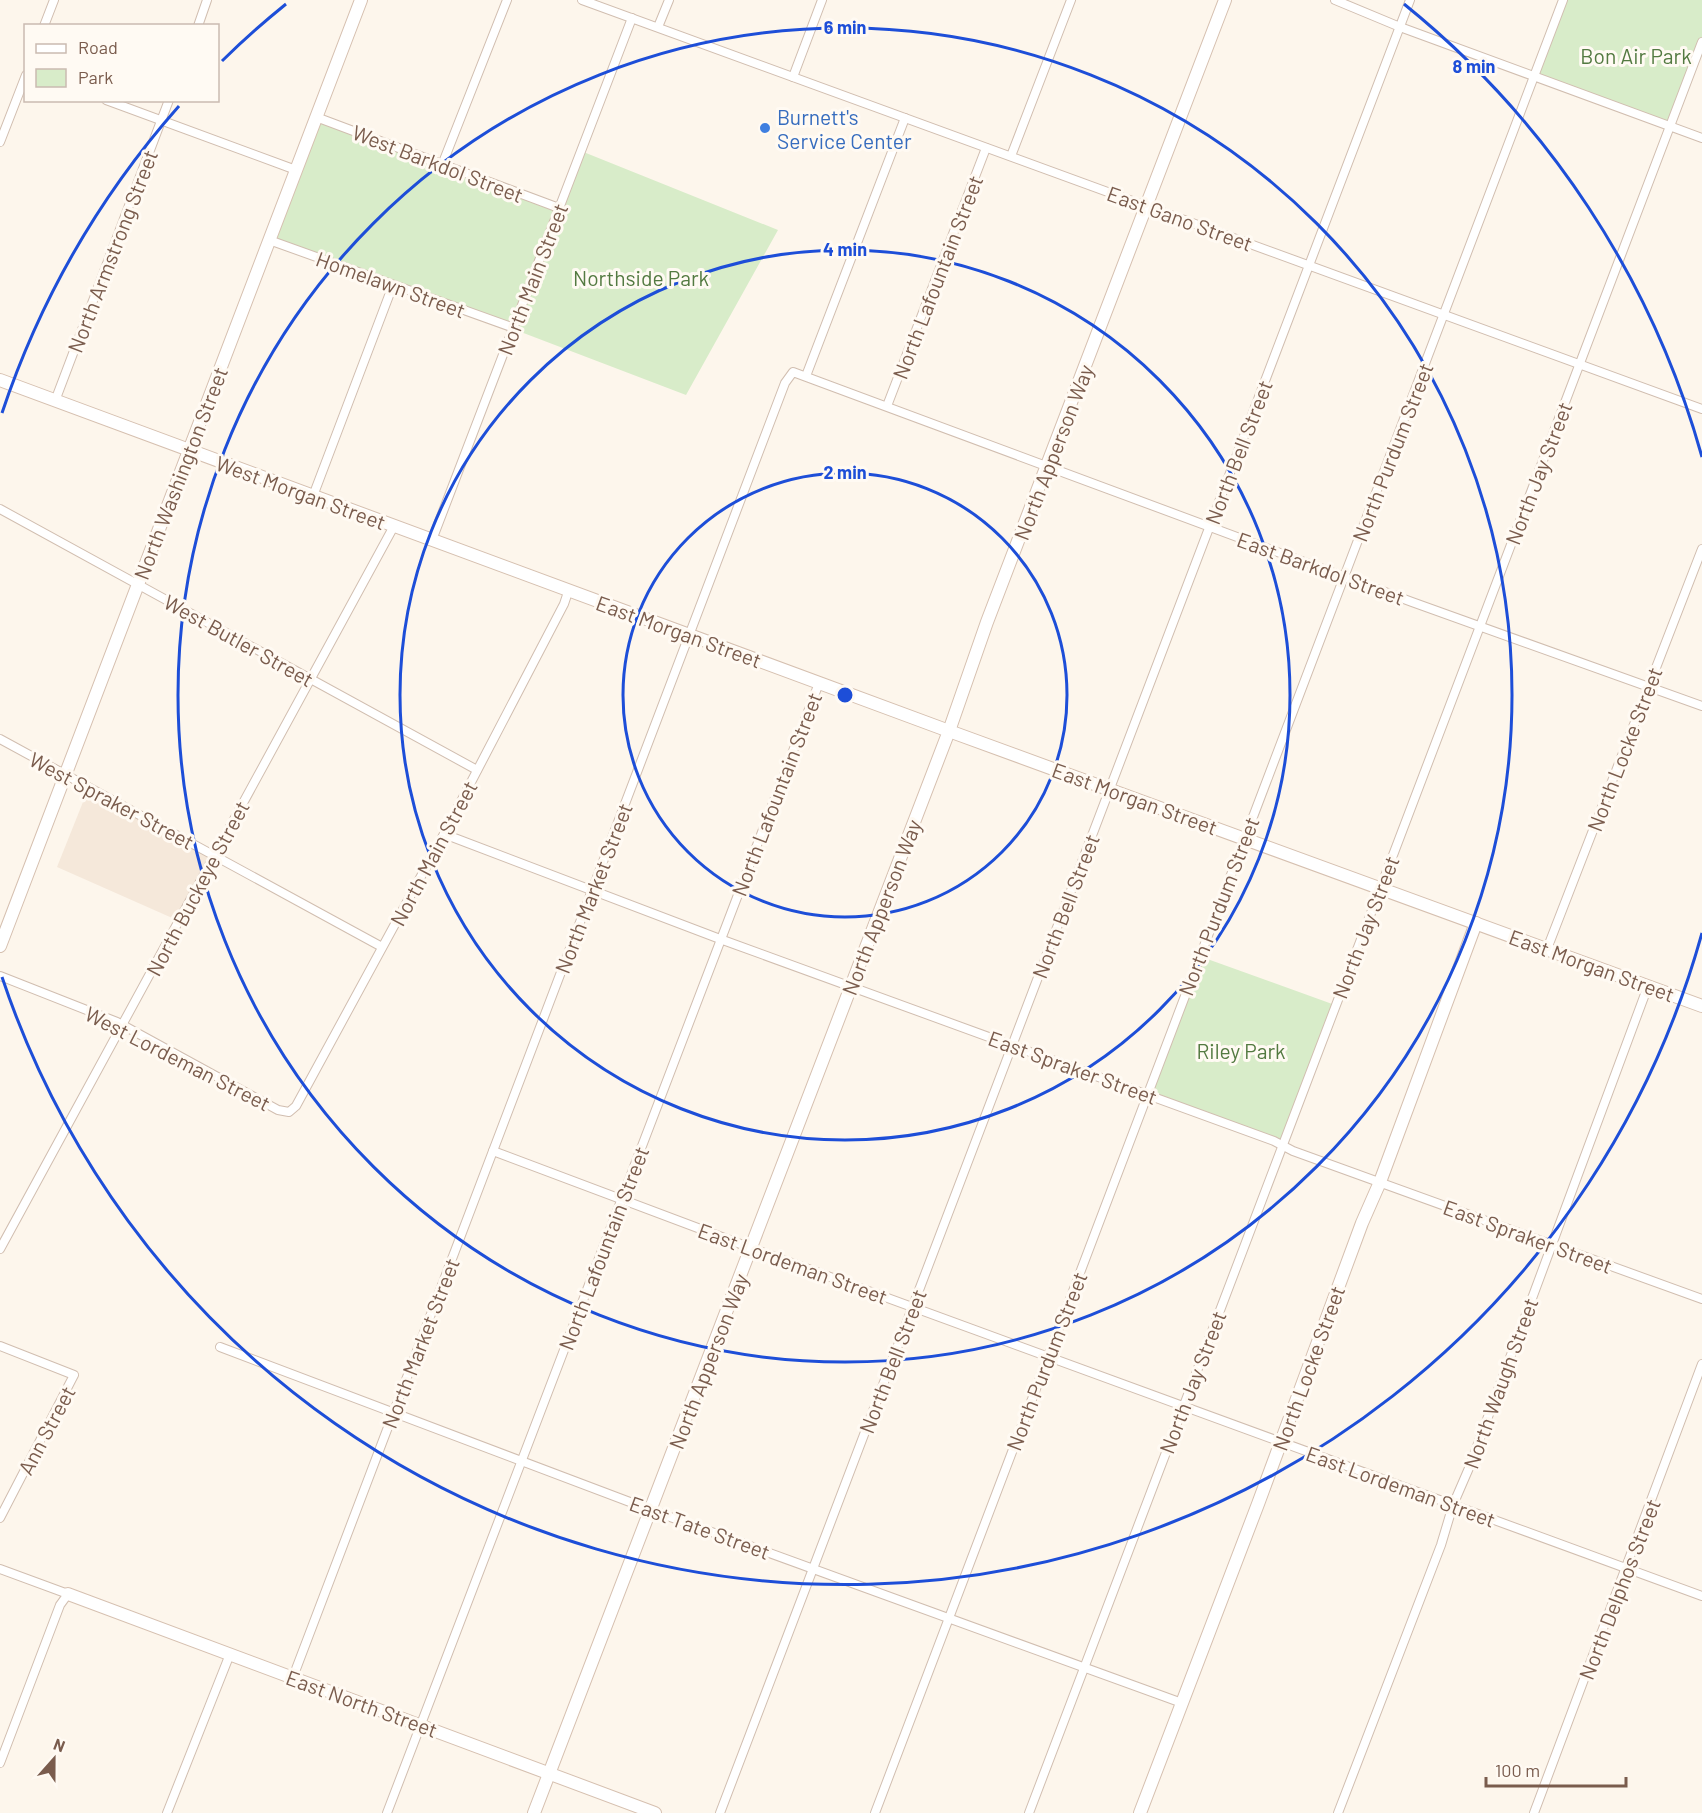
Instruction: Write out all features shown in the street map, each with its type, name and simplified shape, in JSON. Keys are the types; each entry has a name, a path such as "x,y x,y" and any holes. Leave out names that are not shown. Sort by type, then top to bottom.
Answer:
{"street":[{"path":"45,24 54,0"},
{"path":"199,24 207,0"},
{"name":"North Washington Street","path":"0,946 361,0"},
{"path":"442,165 507,0"},
{"name":"East Gano Street","path":"582,0 1702,409"},
{"path":"658,27 669,0"},
{"path":"793,77 822,0"},
{"path":"1011,156 1071,0"},
{"name":"North Apperson Way","path":"534,1813 949,731 987,622 1225,0"},
{"path":"1335,0 1400,27 1702,138"},
{"name":"North Bell Street","path":"720,1813 1410,0"},
{"name":"North Purdum Street","path":"875,1813 1563,0"},
{"name":"North Main Street","path":"432,540 632,18"},
{"name":"North Jay Street","path":"1029,1813 1702,42"},
{"path":"0,142 24,80"},
{"path":"111,102 296,170"},
{"name":"North Armstrong Street","path":"55,401 168,102"},
{"name":"West Barkdol Street","path":"316,117 559,208"},
{"path":"806,376 905,118"},
{"name":"North Lafountain Street","path":"887,406 986,148"},
{"name":"Homelawn Street","path":"269,240 513,328"},
{"path":"313,496 393,285"},
{"name":"North Market Street","path":"293,1677 785,383 793,372 806,376"},
{"name":"East Barkdol Street","path":"806,376 1702,706"},
{"name":"West Morgan Street","path":"0,380 569,589"},
{"name":"West Butler Street","path":"0,509 477,770"},
{"name":"North Buckeye Street","path":"0,1249 394,526"},
{"name":"North Locke Street","path":"1547,949 1702,549"},
{"name":"North Main Street","path":"289,1112 296,1106 444,834 564,604 569,589"},
{"name":"East Morgan Street","path":"569,589 949,731 1701,1004"},
{"name":"North Lafountain Street","path":"387,1813 819,683"},
{"name":"West Spraker Street","path":"0,739 382,947"},
{"name":"East Spraker Street","path":"444,834 720,939 1282,1144 1293,1151 1702,1299"},
{"name":"North Locke Street","path":"1140,1813 1476,923"},
{"name":"West Lordeman Street","path":"0,976 117,1022 278,1110 289,1112"},
{"name":"North Waugh Street","path":"1338,1813 1441,1545 1453,1505 1469,1468 1648,986"},
{"name":"East Lordeman Street","path":"492,1151 1702,1596"},
{"name":"Ann Street","path":"0,1346 74,1375 0,1518"},
{"name":"East Tate Street","path":"220,1347 651,1510 1182,1703"},
{"name":"North Delphos Street","path":"1534,1813 1702,1364"},
{"path":"0,1569 68,1594 60,1605 0,1763"},
{"name":"East North Street","path":"68,1594 655,1813"},
{"path":"167,1813 230,1654"}],"shaded area":[{"path":"89,787 215,855 179,921 57,867"}],"green space":[{"name":"Bon Air Park","path":"1563,0 1702,0 1702,42 1670,126 1534,75"},
{"name":"Northside Park","path":"316,117 559,208 581,151 778,230 686,395 269,240"},
{"name":"Riley Park","path":"1199,956 1335,1005 1282,1144 1147,1094"}],"place":[{"name":"Burnett's Service Center","path":"765,128"}]}
